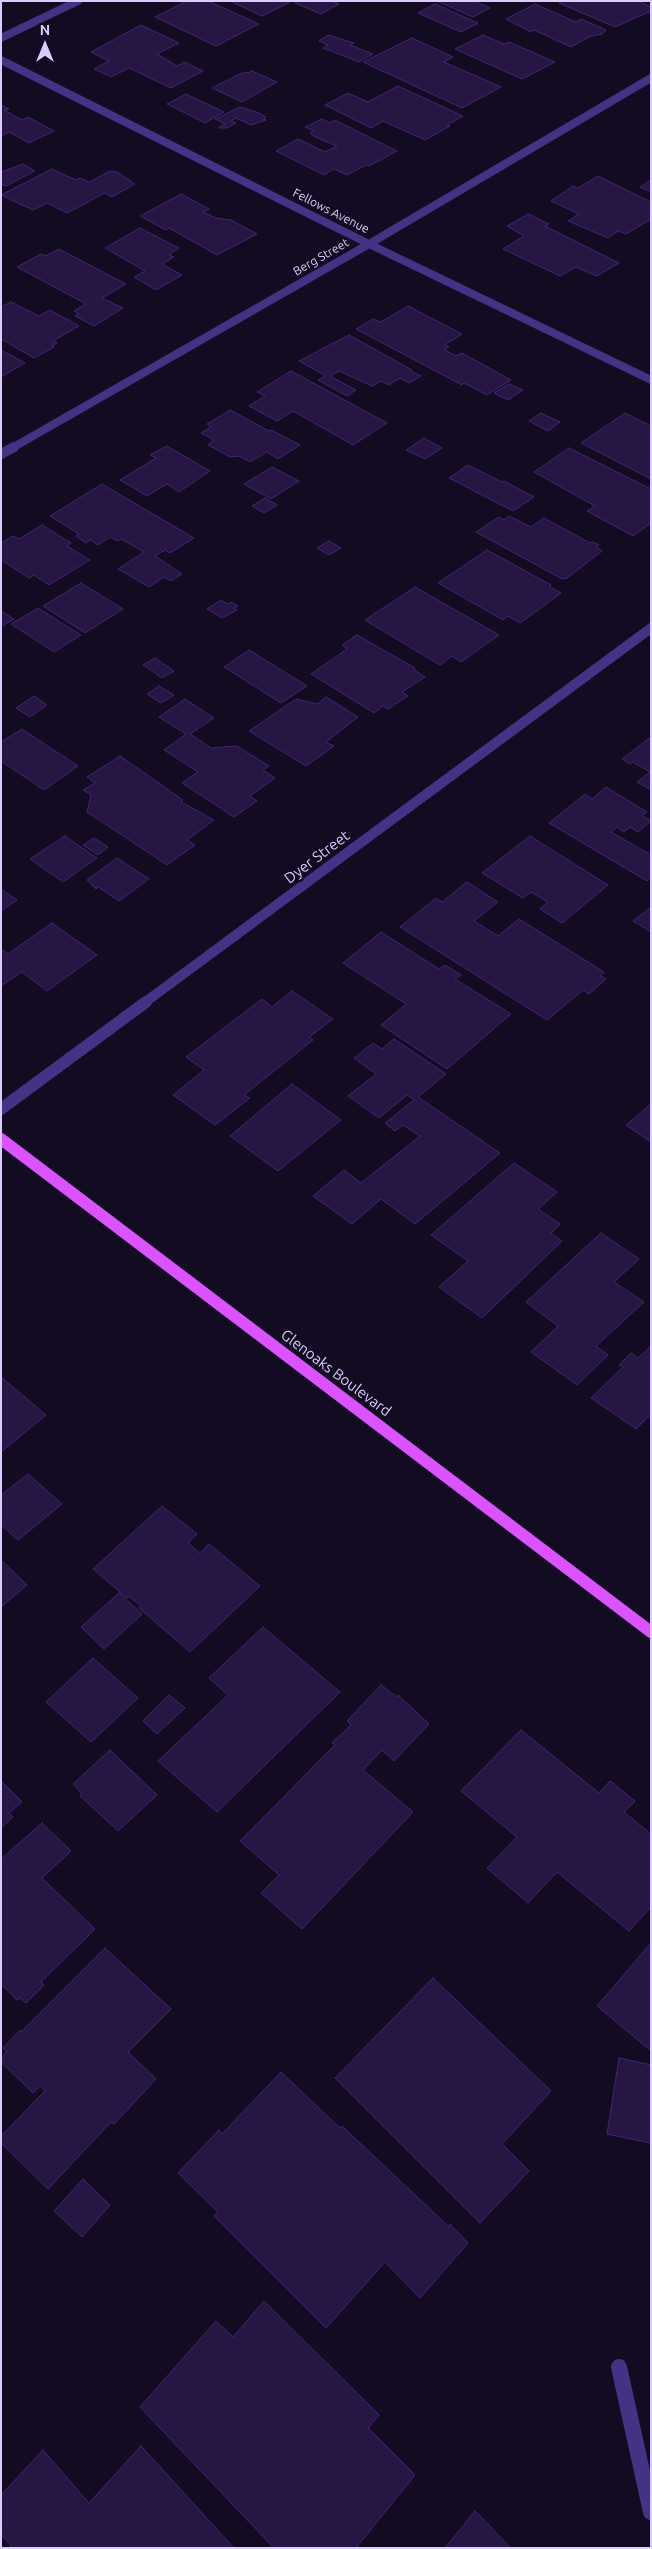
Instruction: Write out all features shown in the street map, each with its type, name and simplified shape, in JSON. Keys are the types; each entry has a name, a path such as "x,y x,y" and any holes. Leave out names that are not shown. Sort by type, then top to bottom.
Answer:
{"main road":[{"name":"Glenoaks Boulevard","path":"1,1139 651,1632"}],"street":[{"path":"1,38 78,1"},
{"name":"Fellows Avenue","path":"1,60 369,244 651,380"},
{"name":"Berg Street","path":"1,454 369,244 651,78"},
{"name":"Dyer Street","path":"1,1109 651,628"},
{"path":"619,2367 651,2512"}],"building":[{"path":"187,1 208,1 259,24 216,46 155,17"},
{"path":"230,1 292,1 262,16"},
{"path":"299,1 332,1 339,4 321,14 295,3"},
{"path":"474,1 490,8 473,17 439,2"},
{"path":"563,1 637,1 651,7 651,11 615,27 559,3"},
{"path":"435,4 478,23 461,32 418,13"},
{"path":"535,4 576,22 581,19 606,30 602,34 589,37 571,47 534,30 531,32 506,19"},
{"path":"141,25 179,43 157,54 177,66 184,62 203,71 171,88 129,68 111,77 94,69 109,61 91,52"},
{"path":"328,35 354,43 350,45 373,54 359,62 323,48 328,45 319,41"},
{"path":"483,35 504,44 509,42 555,62 522,79 455,49"},
{"path":"412,38 453,57 444,62 501,87 462,108 363,62"},
{"path":"252,71 277,82 242,102 212,88 244,72"},
{"path":"398,86 463,116 447,125 450,126 425,140 383,121 371,128 325,105 348,93 368,102"},
{"path":"186,94 224,112 205,123 167,104"},
{"path":"1,105 9,109 4,110 22,120 28,117 54,131 29,143 9,132 1,136"},
{"path":"240,107 259,113 266,117 263,119 266,120 251,125 236,118 231,121 236,123 227,128 218,128 225,124 215,119"},
{"path":"322,119 330,123 335,120 397,151 347,175 334,169 324,175 276,151 298,139 325,152 337,146 315,137 310,133 314,131 305,127"},
{"path":"23,164 35,171 6,186 1,184 1,172"},
{"path":"52,169 77,180 80,178 89,182 110,171 117,172 135,184 112,197 105,193 67,213 47,203 33,210 1,195"},
{"path":"598,176 651,202 651,219 626,234 618,231 608,238 568,221 579,214 551,201 573,186 578,188"},
{"path":"651,180 651,192 640,187"},
{"path":"181,194 209,209 203,212 216,218 231,220 257,234 217,255 169,228 166,230 140,216"},
{"path":"528,214 549,224 545,226 619,263 597,276 576,267 560,276 503,249 524,236 507,226"},
{"path":"140,228 179,248 169,255 174,257 162,264 182,275 156,290 134,277 145,271 105,248"},
{"path":"59,249 126,284 102,298 123,308 94,326 75,316 79,314 74,311 86,304 17,267 41,254 45,256"},
{"path":"11,302 39,316 50,310 79,326 53,341 57,343 52,346 54,347 34,358 1,339 1,307"},
{"path":"408,306 462,334 445,345 449,347 444,350 456,356 462,353 511,380 487,395 464,383 462,385 356,329 373,319 381,322"},
{"path":"349,335 421,376 409,383 400,378 389,385 381,381 372,386 339,371 330,376 356,390 347,396 318,380 326,376 299,361"},
{"path":"1,350 25,363 1,377"},
{"path":"291,371 387,423 353,445 293,411 277,421 249,406 265,396 257,392"},
{"path":"509,384 523,390 508,400 494,393"},
{"path":"230,410 300,445 278,459 267,452 250,462 239,456 230,457 208,445 214,440 201,433 211,427 207,424"},
{"path":"541,413 560,422 548,431 529,421"},
{"path":"625,413 651,426 651,479 581,443"},
{"path":"424,438 442,448 425,459 406,450"},
{"path":"167,446 210,471 179,492 167,484 147,496 120,480 156,458 150,455"},
{"path":"569,448 651,489 651,523 633,536 587,511 595,506 534,472"},
{"path":"468,465 534,497 513,511 449,478"},
{"path":"272,467 299,481 271,499 244,484"},
{"path":"102,484 194,538 170,553 165,550 155,556 182,574 171,581 164,577 149,587 118,569 144,552 121,539 118,541 110,537 98,545 90,540 86,543 76,536 79,534 50,516"},
{"path":"265,498 277,505 264,513 252,506"},
{"path":"509,516 531,527 544,518 590,543 599,545 596,547 602,551 567,578 562,579 476,532 499,517 504,520"},
{"path":"42,525 71,543 67,546 90,560 49,585 34,575 29,578 1,560 1,543 13,536 19,539"},
{"path":"329,541 341,548 329,555 317,548"},
{"path":"487,550 551,585 550,587 561,593 520,623 508,616 503,620 438,583"},
{"path":"81,583 123,609 85,633 43,606"},
{"path":"415,587 499,635 461,662 452,656 440,665 365,620"},
{"path":"221,600 227,604 231,602 238,606 234,608 237,610 222,618 207,609"},
{"path":"38,608 81,635 54,652 11,624"},
{"path":"1,611 14,619 1,627"},
{"path":"357,635 415,668 414,670 425,677 402,692 408,696 388,709 383,706 374,713 311,674 347,649 342,645"},
{"path":"249,650 307,686 281,703 224,667"},
{"path":"155,658 174,671 162,678 143,665"},
{"path":"159,686 174,695 161,703 147,694"},
{"path":"34,696 47,705 30,717 16,708"},
{"path":"326,697 358,717 326,742 334,746 306,766 249,731 296,699 317,704"},
{"path":"185,699 214,718 190,734 211,748 237,746 269,766 263,770 275,778 250,796 257,801 234,817 182,783 198,772 164,750 186,734 159,717"},
{"path":"22,729 78,766 44,790 1,761 1,742"},
{"path":"651,737 651,790 637,782 650,772 633,762 630,764 622,759"},
{"path":"120,756 183,800 181,802 214,820 187,840 195,845 167,865 87,812 91,795 83,790 95,783 87,777"},
{"path":"606,787 647,812 642,816 651,821 638,832 630,827 624,832 617,827 611,832 651,855 651,878 647,881 549,823 585,794 592,799"},
{"path":"65,836 97,858 63,882 30,859"},
{"path":"530,836 608,885 562,923 540,909 548,902 531,892 523,898 482,873"},
{"path":"94,838 108,847 98,855 83,845"},
{"path":"117,858 149,879 119,901 98,887 96,889 87,880"},
{"path":"467,882 498,902 474,921 498,936 519,919 604,972 600,976 606,979 589,994 583,990 547,1020 400,927 436,898 442,902"},
{"path":"1,889 17,900 1,911"},
{"path":"651,907 651,932 633,921"},
{"path":"52,923 97,955 47,991 22,972 1,986 1,949 8,954"},
{"path":"381,932 439,969 445,965 461,975 455,979 511,1014 447,1069 381,1025 406,1004 343,963"},
{"path":"292,991 333,1019 309,1037 313,1040 244,1095 250,1098 215,1125 173,1095 204,1070 186,1057 262,999 272,1007"},
{"path":"394,1039 446,1074 418,1097 500,1153 415,1224 381,1199 352,1224 313,1196 344,1170 361,1183 420,1136 403,1125 395,1131 385,1123 414,1100 407,1095 379,1118 348,1096 376,1074 354,1058 373,1043 382,1049"},
{"path":"292,1084 341,1120 278,1171 230,1136"},
{"path":"651,1104 651,1142 626,1125"},
{"path":"514,1163 557,1192 538,1209 560,1224 551,1233 562,1241 482,1318 439,1287 468,1261 431,1235"},
{"path":"601,1233 639,1259 614,1282 644,1302 596,1346 608,1355 577,1385 531,1352 558,1326 526,1302"},
{"path":"651,1346 651,1414 636,1429 591,1398 623,1367 619,1365 631,1353 638,1358"},
{"path":"1,1377 46,1415 1,1452"},
{"path":"28,1474 62,1504 18,1540 1,1525 1,1495"},
{"path":"162,1506 197,1534 188,1543 200,1553 209,1544 260,1586 190,1652 139,1608 141,1606 129,1596 127,1598 93,1569"},
{"path":"1,1560 27,1585 1,1607"},
{"path":"119,1593 142,1614 104,1649 81,1627"},
{"path":"263,1627 340,1692 217,1812 158,1761 228,1695 209,1678"},
{"path":"93,1658 138,1698 91,1742 46,1702"},
{"path":"381,1685 397,1697 398,1695 429,1724 394,1761 382,1750 363,1770 413,1812 302,1929 261,1893 279,1875 240,1841 335,1745 332,1743 351,1725 347,1721"},
{"path":"169,1695 185,1708 157,1734 143,1721"},
{"path":"521,1730 599,1793 610,1781 635,1801 624,1812 651,1834 651,1907 629,1931 557,1872 528,1903 487,1868 517,1837 461,1791"},
{"path":"110,1750 157,1795 118,1831 80,1796 82,1794 73,1784"},
{"path":"1,1781 22,1802 9,1813 13,1817 1,1828"},
{"path":"42,1823 71,1851 42,1878 95,1929 41,1982 44,1985 26,2003 20,1998 17,2000 1,1984 1,1859"},
{"path":"651,1943 651,2051 597,2006"},
{"path":"105,1948 171,2009 128,2052 156,2079 114,2124 111,2122 48,2189 1,2143 1,2136 45,2091 40,2086 33,2093 1,2062 1,2058 7,2051 3,2048"},
{"path":"433,1978 551,2091 502,2144 529,2171 480,2223 335,2078"},
{"path":"619,2058 651,2065 651,2143 607,2134"},
{"path":"281,2072 340,2128 342,2126 449,2227 450,2224 468,2243 420,2298 385,2262 326,2328 214,2216 218,2212 178,2173 219,2130 222,2134"},
{"path":"83,2179 110,2205 82,2237 54,2211"},
{"path":"264,2301 379,2415 368,2428 415,2475 356,2548 274,2548 140,2407 216,2321 233,2337"},
{"path":"141,2446 234,2548 13,2548 1,2534 1,2495 43,2450 89,2503"},
{"path":"475,2511 511,2548 445,2548"}]}
